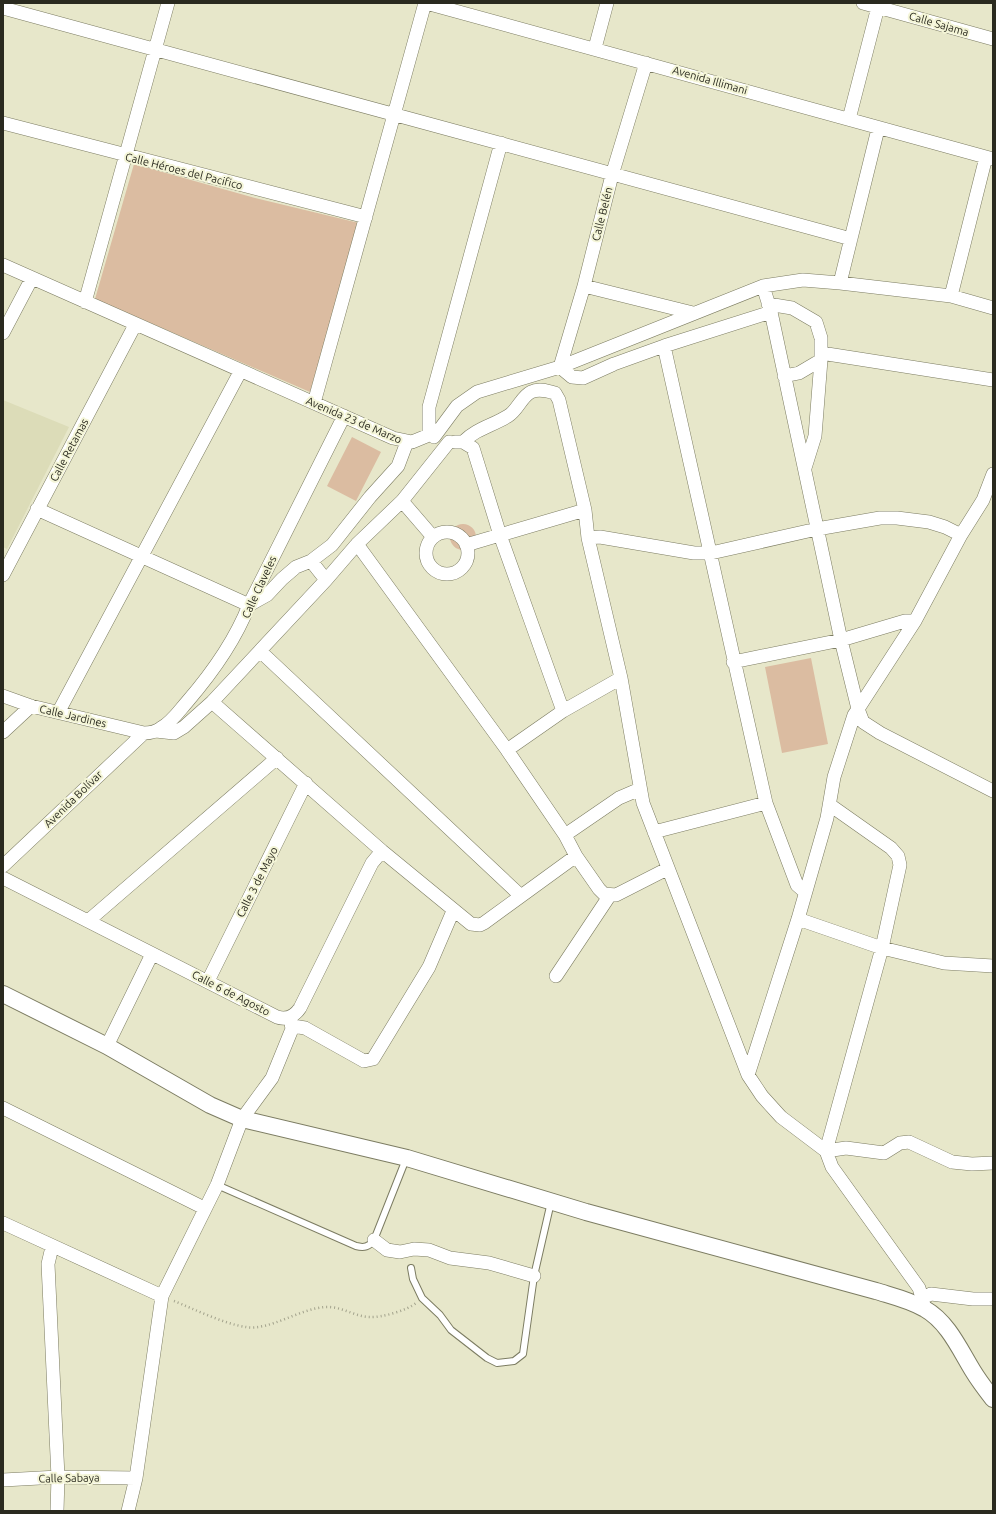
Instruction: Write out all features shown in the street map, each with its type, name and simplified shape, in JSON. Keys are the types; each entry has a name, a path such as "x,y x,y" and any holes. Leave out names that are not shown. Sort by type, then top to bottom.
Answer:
{"street":[{"path":"85,302 168,3"},
{"path":"314,403 426,3"},
{"name":"Avenida Illimani","path":"426,3 646,62 989,158"},
{"path":"595,48 607,3"},
{"name":"Calle Sajama","path":"862,3 878,5 993,39"},
{"path":"849,119 878,5"},
{"path":"3,8 155,51 395,114 612,175 851,239"},
{"name":"Calle Belén","path":"560,367 584,286 612,175 646,62"},
{"name":"Calle Héroes del Pacifico","path":"3,123 366,217"},
{"path":"840,284 878,128"},
{"path":"431,436 428,407 501,143"},
{"path":"951,296 989,158"},
{"name":"Avenida 23 de Marzo","path":"3,266 240,372 393,438 407,442 431,436"},
{"path":"3,333 32,278"},
{"path":"431,436 457,406 471,395 560,367 692,313 763,286 803,280 951,296 993,308"},
{"path":"584,286 692,313"},
{"path":"763,286 805,470 841,640 858,709 863,722 880,733 993,791"},
{"path":"560,367 572,377 582,378 614,364 769,308 792,308 816,322 821,338 815,436 805,470"},
{"name":"Calle Retamas","path":"3,575 6,560 37,509 135,325"},
{"path":"664,346 711,553 733,662 766,803 797,885 805,892"},
{"path":"784,376 798,373 821,356 993,380"},
{"path":"59,711 240,372"},
{"path":"463,442 472,432 508,416 518,407 526,396 533,391 546,390 555,393 559,400 584,510 588,538 621,678 643,803 667,869 748,1075 762,1096 781,1117 826,1151 832,1167 919,1288 924,1304 957,1343 974,1372 993,1399"},
{"name":"Calle Claveles","path":"150,732 173,718 209,677 242,624 249,605 344,416"},
{"path":"431,436 449,442 463,442 473,448 500,535 563,711"},
{"path":"37,509 142,555 249,605 267,595 296,567 312,561 332,545 370,497 398,466 407,442"},
{"name":"Calle Jardines","path":"3,696 31,706 150,732 174,733 184,727 212,702 326,580 357,544 402,501 449,442"},
{"path":"748,1075 798,919 830,805 834,777 854,715 915,621 961,535 983,500 993,474"},
{"path":"402,501 433,537"},
{"path":"466,545 584,510"},
{"path":"588,538 600,537 694,553 711,553 817,529 880,518 896,518 937,524 961,535"},
{"path":"451,533 457,535 466,545 467,558 464,565 459,570 446,575 432,569 426,557 428,542 433,537 438,534 451,533"},
{"path":"357,544 507,750 565,835 576,856 599,889 604,894 616,895 667,869"},
{"path":"312,561 326,580"},
{"path":"733,662 841,640 905,621 915,621"},
{"path":"260,651 522,896"},
{"path":"507,750 563,711 621,678"},
{"path":"212,702 382,851 453,911 471,924 480,925 576,856"},
{"path":"3,732 31,706"},
{"name":"Avenida Bolívar","path":"3,866 150,732"},
{"path":"88,921 276,758"},
{"name":"Calle 3 de Mayo","path":"208,981 306,783"},
{"path":"565,835 619,798 640,789"},
{"path":"654,832 766,803"},
{"path":"826,1151 882,948 899,869 898,856 891,848 830,805"},
{"path":"128,1511 136,1478 162,1296 204,1208 217,1185 242,1119 272,1078 291,1021 300,1008 372,863 382,851"},
{"name":"Calle 6 de Agosto","path":"3,878 208,981 276,1017 291,1021 305,1028 364,1061 374,1059 429,967 453,911"},
{"path":"556,976 610,895"},
{"path":"798,919 882,948 944,963 993,966"},
{"path":"107,1046 152,954"},
{"path":"3,994 107,1046 210,1105 242,1119 407,1158 551,1202 924,1304"},
{"path":"3,1108 204,1208"},
{"path":"826,1151 846,1148 879,1153 889,1151 900,1143 909,1142 952,1162 972,1164 993,1163"},
{"path":"3,1223 52,1247 162,1296"},
{"path":"374,1240 387,1250 400,1252 414,1249 429,1250 450,1258 488,1263 534,1276"},
{"path":"52,1247 48,1264 58,1477 57,1511"},
{"path":"924,1304 931,1294 973,1299 993,1299"},
{"name":"Calle Sabaya","path":"3,1480 58,1477 136,1478"}],"lane":[{"path":"217,1185 360,1247 369,1246 374,1240 407,1158"},
{"path":"411,1268 413,1279 422,1298 440,1315 451,1330 487,1358 497,1363 509,1363 519,1358 523,1354 534,1276 551,1202"}],"path":[{"path":"162,1296 239,1326 252,1328 268,1325 290,1316 326,1307 345,1309 370,1317 404,1310 422,1298"}],"shaded area":[{"path":"134,164 255,198 359,223 310,392 95,299"},
{"path":"3,400 69,427 7,549 3,547"},
{"path":"352,437 381,452 356,501 327,486"},
{"path":"463,524 472,528 476,537 472,546 463,550 454,546 450,537 454,528"},
{"path":"811,658 828,744 782,753 765,667"}]}
